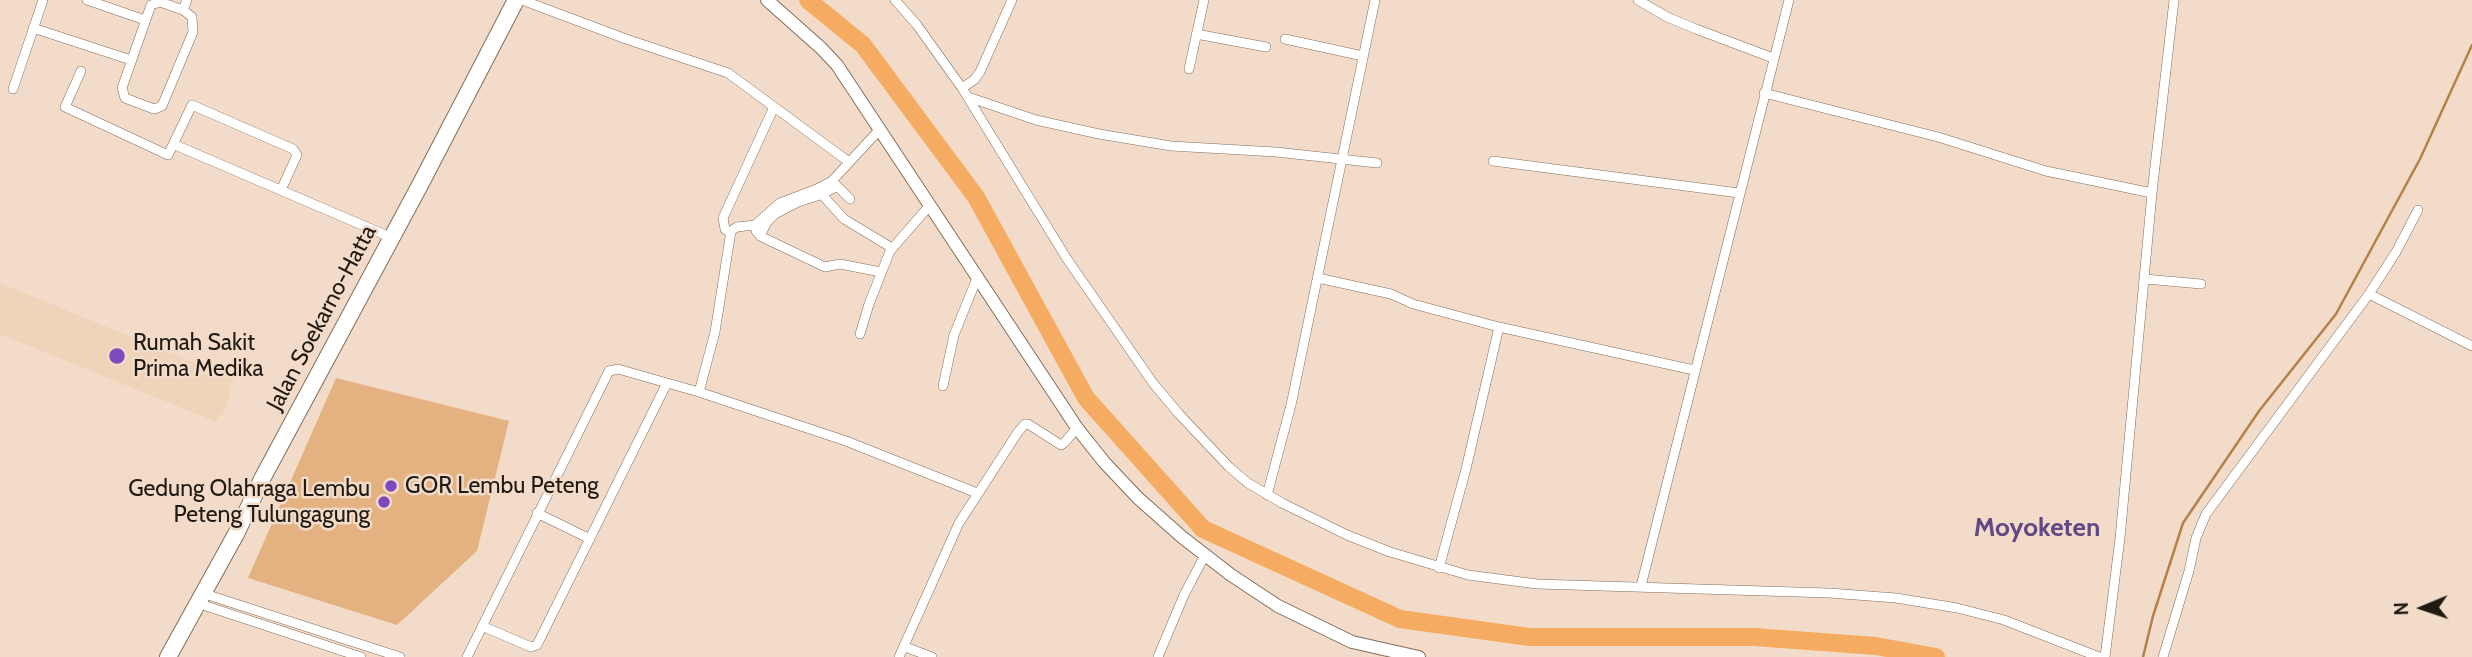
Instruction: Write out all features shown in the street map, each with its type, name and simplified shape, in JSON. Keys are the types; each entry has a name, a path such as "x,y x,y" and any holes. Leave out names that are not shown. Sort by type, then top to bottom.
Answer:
{"highway":[{"name":"Jalan Soekarno-Hatta","path":"168,657 390,237 433,162 516,0"}],"street":[{"path":"13,89 43,0"},
{"path":"87,0 145,20"},
{"path":"183,10 187,0"},
{"path":"522,0 728,73 849,162"},
{"path":"767,0 829,55 1077,428 1138,498 1205,555 1278,606 1327,632 1366,646 1419,657"},
{"path":"895,0 917,25 962,88 1067,259 1153,383 1229,467 1267,495 1347,535 1439,568 1468,575 1537,584 1850,594 1934,604 2004,620 2099,657"},
{"path":"962,88 980,72 1012,0"},
{"path":"1189,69 1204,0"},
{"path":"1267,495 1291,405 1375,0"},
{"path":"1638,0 1686,25 1773,58"},
{"path":"1641,586 1789,0"},
{"path":"2105,657 2120,538 2152,193 2174,0"},
{"path":"155,2 183,10 192,17 193,32 159,109 123,96 122,88 151,5 155,2"},
{"path":"33,28 131,60"},
{"path":"1196,34 1266,47"},
{"path":"1285,39 1363,56"},
{"path":"81,71 65,107 168,155 192,105 293,149 297,155 281,190"},
{"path":"1764,93 1938,137 2046,171 2152,193"},
{"path":"968,97 1036,120 1171,146 1276,152 1377,163"},
{"path":"730,233 725,229 723,218 774,107"},
{"path":"760,236 767,222 775,214 834,184 849,162 880,130"},
{"path":"173,144 390,237"},
{"path":"1493,161 1739,193"},
{"path":"834,184 850,199"},
{"path":"699,392 715,332 730,233 737,227 755,225 780,203 818,193"},
{"path":"818,193 844,219 892,248"},
{"path":"860,334 892,248 930,205"},
{"path":"2163,657 2189,572 2196,538 2206,514 2369,294 2396,252 2418,210"},
{"path":"755,225 760,236 825,267 840,264 881,272"},
{"path":"943,386 954,335 977,278"},
{"path":"1318,278 1391,294 1413,304 1499,327 1694,370"},
{"path":"2145,279 2201,284"},
{"path":"2369,294 2472,346"},
{"path":"1439,568 1466,470 1499,327"},
{"path":"467,657 609,371 618,369 699,392 846,441 977,493"},
{"path":"482,626 533,652 667,383"},
{"path":"900,657 959,523 1025,424 1061,444 1077,428"},
{"path":"537,513 590,539"},
{"path":"1158,657 1205,555"},
{"path":"200,598 310,628 395,656"},
{"path":"200,598 361,657"},
{"path":"307,639 310,628"},
{"path":"1366,646 1383,657"},
{"path":"905,647 932,657"}],"shaded area":[{"name":"Rumah Sakit Prima Medika","path":"0,283 234,379 222,416 219,415 216,422 0,334"},
{"name":"GOR Lembu Peteng","path":"336,378 509,421 477,551 397,625 248,578"}],"waterway":[{"path":"808,0 863,45 976,197 1086,398 1203,529 1400,619 1529,637 1754,637 1876,646 1936,657"},
{"path":"2143,657 2153,616 2183,523 2259,411 2336,314 2420,159 2472,45"}],"place":[{"name":"Rumah Sakit Prima Medika","path":"117,356"},
{"name":"GOR Lembu Peteng","path":"391,486"},
{"name":"Gedung Olahraga Lembu Peteng Tulungagung","path":"384,502"}],"district":[{"name":"Moyoketen","path":"2037,528"}]}
